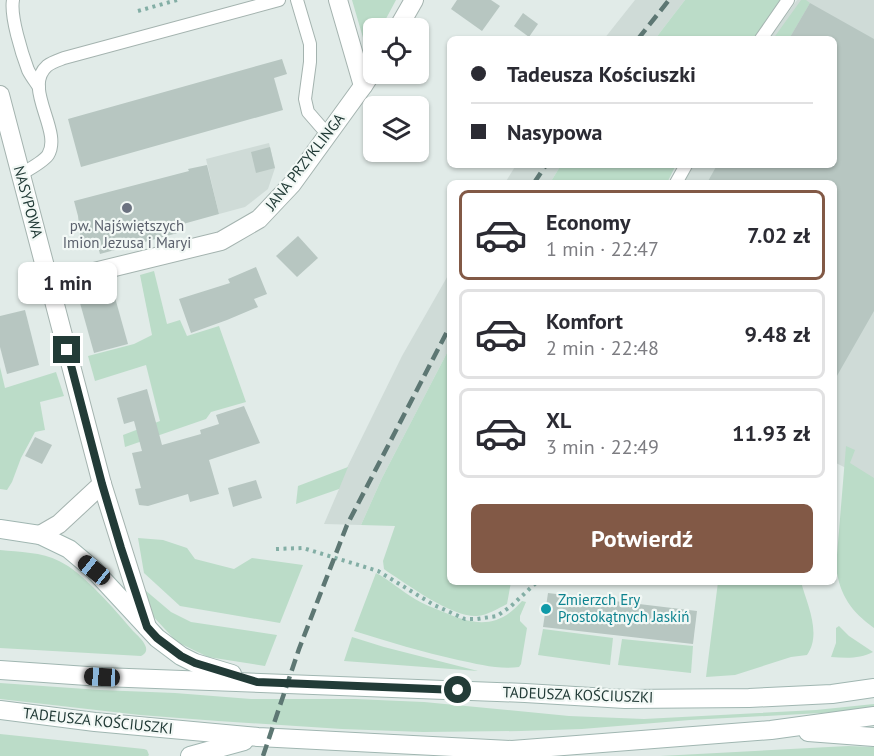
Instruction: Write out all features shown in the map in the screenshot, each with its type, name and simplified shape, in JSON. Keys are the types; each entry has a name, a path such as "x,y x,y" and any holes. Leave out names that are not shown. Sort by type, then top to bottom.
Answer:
{"main road":[{"path":"338,0 363,86"},
{"path":"404,18 414,0"},
{"name":"JANA PRZYKLINGA","path":"49,284 221,241 260,219 292,184 363,86"},
{"name":"NASYPOWA","path":"0,95 102,484 147,627"},
{"path":"40,535 59,524 102,484"},
{"path":"0,529 40,535 69,549 94,570 168,647 208,668 257,682"},
{"name":"TADEUSZA KOŚCIUSZKI","path":"0,670 102,677 625,699 749,698 832,694 874,688"},
{"name":"TADEUSZA KOŚCIUSZKI","path":"0,710 95,722 258,737 512,750 771,730"},
{"path":"771,730 874,716"},
{"path":"771,730 874,737"},
{"path":"190,756 258,737"}],"lane":[{"path":"13,0 15,25 29,71 39,87"},
{"path":"21,174 48,155 52,141 39,87 39,76 48,66 64,58 279,0"},
{"path":"297,0 310,44 305,99 308,112 328,135"},
{"path":"763,36 788,0"}],"path":[{"path":"138,11 177,0"},
{"path":"276,549 303,548 378,571 434,605 465,619 497,616 534,585"}],"shaded area":[{"path":"635,0 685,0 657,36 606,36"},
{"path":"797,0 874,0 874,482 837,464 837,180 683,180 690,168 837,168 837,36 771,36"},
{"path":"269,143 275,168 268,189 245,207 219,214 206,159"},
{"path":"514,168 559,168 552,180 507,180"},
{"path":"447,277 447,353 382,478 361,525 324,524 339,484 402,356"}],"green space":[{"path":"352,0 396,0 386,18 363,18 363,38"},
{"path":"685,0 780,0 755,36 657,36"},
{"path":"801,0 810,3 791,36 775,36"},
{"path":"559,168 674,168 668,180 552,180"},
{"path":"154,271 167,324 180,320 187,336 219,326 246,402 211,412 206,419 125,447 123,435 160,421 146,365 95,381 88,356 134,344 152,335 140,275"},
{"path":"447,353 447,585 510,585 507,604 477,616 455,612 384,569 383,561 395,526 361,525 382,478"},
{"path":"0,367 5,388 56,372 64,396 40,402 45,430 35,432 7,490 0,489"},
{"path":"846,446 855,450 850,463 874,478 874,628 853,609 844,595 837,572"},
{"path":"348,467 339,489 296,504 298,486"},
{"path":"138,538 163,540 187,548 195,559 234,569 252,558 303,565 280,623 180,606 144,573"},
{"path":"0,550 45,556 68,566 118,613 144,643 145,653 141,656 0,648"},
{"path":"376,573 421,602 453,616 474,622 494,621 513,610 522,601 526,602 520,616 520,621 527,628 521,664 519,667 511,668 481,665 354,631"},
{"path":"718,585 802,585 813,628 811,647 807,655 791,657 735,675 706,677"},
{"path":"145,590 171,612 191,622 277,635 265,666 208,657 177,642 149,612"},
{"path":"839,626 849,636 873,652 858,657 831,657 836,643 836,628"},
{"path":"543,629 613,638 610,665 538,655"},
{"path":"352,637 384,647 478,671 344,661"},
{"path":"622,639 693,646 691,673 618,665"},
{"path":"0,683 251,699 355,699 424,702 569,716 644,719 816,710 874,704 874,709 582,729 423,732 342,729 140,715 0,699"},
{"path":"0,734 144,749 149,755 0,756"},
{"path":"848,746 874,747 874,756 660,756"}],"building":[{"path":"457,0 491,0 500,6 482,31 451,9"},
{"path":"810,3 874,39 874,311 837,376 837,180 709,180 715,168 837,168 837,36 791,36"},
{"path":"523,13 538,24 530,36 514,26"},
{"path":"282,59 287,74 274,78 283,110 81,167 68,119"},
{"path":"270,147 275,168 256,173 251,152"},
{"name":"pw. Najświętszych Imion Jezusa i Maryi","path":"207,165 219,214 183,224 185,231 100,254 97,243 81,242 74,201"},
{"path":"298,236 318,258 297,277 276,256"},
{"path":"256,267 267,294 254,299 258,307 191,333 179,299 230,283 228,279"},
{"path":"114,294 128,344 94,353 80,303"},
{"path":"25,310 39,365 7,374 0,347 0,316"},
{"path":"147,389 162,445 201,434 200,430 219,424 216,415 244,406 260,443 209,460 219,494 190,502 188,494 148,506 139,505 135,489 141,488 132,453 142,451 134,421 124,424 117,398"},
{"path":"35,437 52,445 42,464 25,456"},
{"path":"256,480 262,498 233,507 228,488"},
{"path":"548,593 697,611 693,644 543,627"}],"railway":[{"path":"640,36 669,0"},
{"path":"536,180 544,168"},
{"path":"263,756 299,649 347,525 447,332"}],"place":[{"name":"pw. Najświętszych Imion Jezusa i Maryi","path":"127,208"},
{"name":"Zmierzch Ery Prostokątnych Jaskiń","path":"546,609"}],"route":[{"path":"67,350 121,548 147,627 157,638 181,656 195,663 257,682 458,690"}]}
